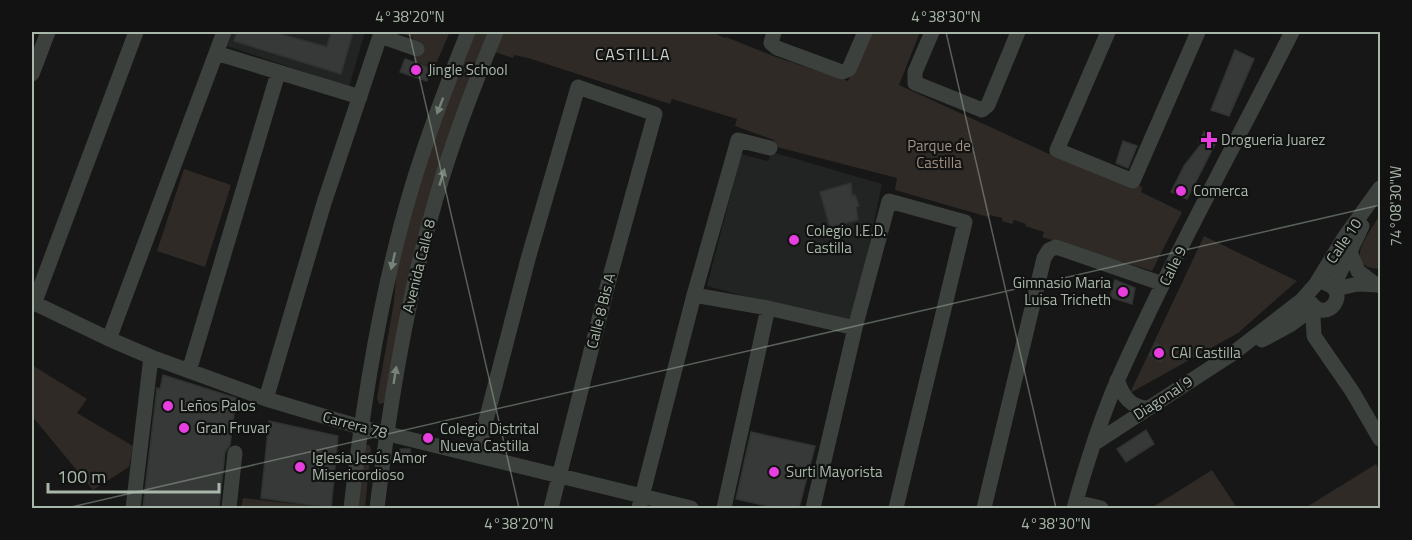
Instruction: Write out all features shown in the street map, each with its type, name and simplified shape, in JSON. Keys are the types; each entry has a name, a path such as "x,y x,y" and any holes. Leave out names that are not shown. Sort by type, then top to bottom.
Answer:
{"street":[{"path":"32,74 37,44 48,32"},
{"path":"33,303 136,32"},
{"path":"109,339 224,32"},
{"name":"Avenida Calle 8","path":"351,508 360,427 380,318 408,201 427,140 468,32"},
{"name":"Avenida Calle 8","path":"377,508 386,433 409,305 436,195 466,107 496,32"},
{"path":"773,38 777,48 842,72 849,69 865,32"},
{"path":"932,32 914,80 917,85 978,110 985,108 1018,32"},
{"path":"1108,32 1057,150 1133,181 1198,32"},
{"name":"Calle 9","path":"1075,505 1118,380 1292,32"},
{"path":"266,399 324,203 380,36 417,49"},
{"path":"216,53 360,97"},
{"path":"189,371 278,73"},
{"name":"Calle 8 Bis A","path":"477,454 528,259 578,87 655,114 609,280 551,508"},
{"path":"640,502 694,295 738,140 770,148"},
{"name":"Calle 10","path":"1377,193 1350,252 1335,291 1333,306 1316,301 1344,238 1377,193"},
{"path":"813,508 855,328 889,201 965,222 896,508"},
{"path":"984,508 1044,258 1049,250 1056,248 1164,284"},
{"path":"1350,252 1358,272 1379,285"},
{"path":"1316,339 1313,316 1316,301 1328,283 1335,291 1358,284 1379,285"},
{"path":"694,295 768,308 855,328"},
{"name":"Diagonal 9","path":"1232,354 1290,325 1316,301"},
{"name":"Diagonal 9","path":"1095,443 1316,301"},
{"name":"Carrera 78","path":"33,303 151,357 266,399 360,427 559,475 640,502 692,508"},
{"path":"724,508 768,308"},
{"path":"1290,325 1316,339 1352,391 1380,439"},
{"path":"132,508 151,357"},
{"path":"1118,380 1122,392 1130,403 1149,408"},
{"path":"229,508 235,453"},
{"path":"1075,505 1101,508"}],"shaded area":[{"path":"232,32 365,32 349,87 227,46"},
{"name":"Colegio I.E.D. Castilla","path":"772,152 882,184 852,325 707,286 741,154 768,161"}],"green space":[{"path":"395,32 450,32 434,68 414,61 418,48 412,37"},
{"path":"474,32 490,32 384,403 379,404 377,398 394,302 396,275 403,245 426,161"},
{"name":"Parque de Castilla","path":"502,32 714,32 776,57 848,81 870,32 920,32 899,85 1049,154 1052,149 1142,187 1141,192 1182,212 1152,271 1042,237 1044,232 1014,220 1012,224 1002,221 1002,218 990,215 988,217 895,190 897,178 773,146 774,140 735,126 737,119 672,99 670,104 528,58 514,55 513,58 494,52"},
{"path":"184,169 231,185 205,267 157,251"},
{"path":"1380,215 1380,269 1368,267 1362,262 1360,256 1365,239"},
{"path":"1204,236 1297,281 1238,333 1130,393"},
{"path":"32,365 87,399 77,413 133,446 129,467 93,490 32,416"},
{"path":"366,445 371,448 365,508 357,508"},
{"path":"1376,464 1380,472 1380,508 1305,508"},
{"path":"1212,470 1237,508 1153,507"},
{"path":"243,498 331,508 241,508"}],"building":[{"path":"237,32 280,32 280,34 327,47 331,32 353,32 341,74 234,41"},
{"path":"1235,50 1254,59 1229,116 1211,110"},
{"name":"Jingle School","path":"405,59 431,68 427,81 400,72"},
{"path":"1204,132 1218,138 1187,199 1171,192 1184,166 1202,143 1199,142"},
{"path":"1123,141 1137,146 1128,168 1116,163"},
{"path":"851,183 852,196 855,195 859,206 856,207 858,220 830,227 820,192"},
{"name":"Gimnasio Maria Luisa Tricheth","path":"1115,280 1135,288 1132,304 1110,297"},
{"name":"CAI Castilla","path":"1156,343 1168,350 1161,362 1149,355"},
{"path":"163,375 236,398 230,445 225,452 219,508 143,508 157,388 160,389"},
{"name":"Iglesia Jesús Amor Misericordioso","path":"269,421 338,436 331,508 261,498"},
{"path":"1146,430 1154,444 1126,462 1117,449"},
{"name":"Surti Mayorista","path":"751,432 815,446 799,508 777,508 736,499"},
{"path":"401,449 410,449 411,461 393,461"}],"place":[{"name":"Jingle School","path":"416,70"},
{"name":"Drogueria Juarez","path":"1209,140"},
{"name":"Comerca","path":"1181,191"},
{"name":"Colegio I.E.D. Castilla","path":"794,240"},
{"name":"Gimnasio Maria Luisa Tricheth","path":"1123,292"},
{"name":"CAI Castilla","path":"1159,353"},
{"name":"Leños Palos","path":"168,406"},
{"name":"Gran Fruvar","path":"184,428"},
{"name":"Colegio Distrital Nueva Castilla","path":"428,438"},
{"name":"Iglesia Jesús Amor Misericordioso","path":"300,467"},
{"name":"Surti Mayorista","path":"774,472"}],"district":[{"name":"CASTILLA","path":"633,54"}]}
